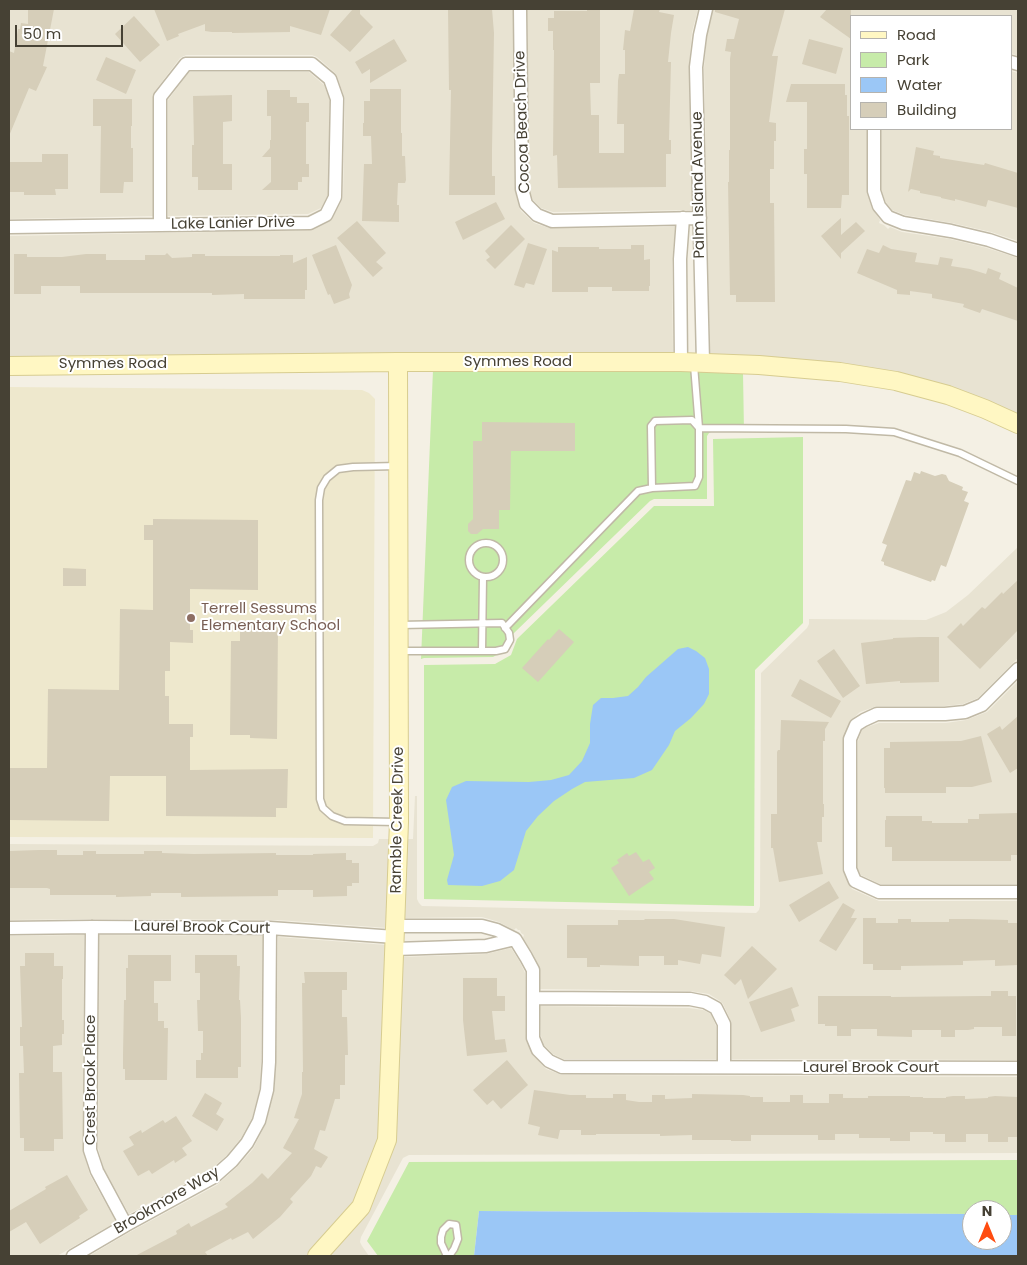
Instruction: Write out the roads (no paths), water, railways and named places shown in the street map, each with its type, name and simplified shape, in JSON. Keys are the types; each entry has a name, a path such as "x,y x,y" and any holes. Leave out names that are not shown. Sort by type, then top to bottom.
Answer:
{"street":[{"name":"Cocoa Beach Drive","path":"520,9 522,189 526,204 537,215 552,221 700,218"},
{"name":"Palm Island Avenue","path":"693,362 701,272 696,67 700,34 706,9"},
{"name":"Lake Lanier Drive","path":"9,228 310,223 326,215 335,198 337,99 330,79 312,64 186,64 160,97 160,225"},
{"path":"874,130 874,191 879,206 888,218 903,223 989,240 1018,250"},
{"name":"Palm Island Avenue","path":"683,218 680,273 693,362"},
{"path":"680,273 701,272"},
{"name":"Symmes Road","path":"9,366 398,362 693,362 840,372 896,381 948,395 1018,424"},
{"name":"Ramble Creek Drive","path":"317,1256 360,1206 387,1140 399,822 398,362"},
{"path":"1018,669 982,705 965,712 945,714 877,714 856,724 850,739 850,869 855,881 879,892 1018,892"},
{"name":"Laurel Brook Court","path":"395,937 482,926 497,930 514,939 532,970 533,1038 538,1050 549,1061 562,1067 1018,1068"},
{"name":"Crest Brook Place","path":"92,927 90,1150 97,1171 126,1225"},
{"name":"Laurel Brook Court","path":"9,928 270,928 486,946 514,939"},
{"name":"Brookmore Way","path":"73,1256 214,1178 247,1143 259,1121 267,1090 270,928"},
{"path":"533,998 690,999 705,1002 716,1008 724,1024 724,1067"}],"lane":[{"path":"505,628 638,492 652,488 695,486 699,477 699,428 693,362"},
{"path":"652,488 651,426 655,422 692,420 699,428 846,429 894,432 960,453 1018,482"},
{"path":"399,466 338,469 321,488 319,500 320,799 323,808 332,816 345,822 399,822"},
{"path":"483,544 489,544 494,546 501,554 502,564 496,573 483,577 472,569 469,559 473,549 483,544"},
{"path":"482,651 483,577"},
{"path":"398,651 496,651 505,649 510,640 509,633 502,624 399,625"}],"water":[{"path":"688,647 705,658 709,669 709,694 704,704 675,731 669,745 652,770 634,778 585,782 572,789 554,801 526,831 514,870 500,881 482,886 448,885 447,880 454,855 446,800 452,787 466,781 529,782 551,780 569,775 582,761 590,743 593,705 601,698 628,696 646,677 678,649"},
{"path":"479,1211 962,1214 962,1250 1012,1250 1012,1215 1018,1215 1018,1256 474,1256"}],"place":[{"name":"Terrell Sessums Elementary School","path":"191,618"}]}
